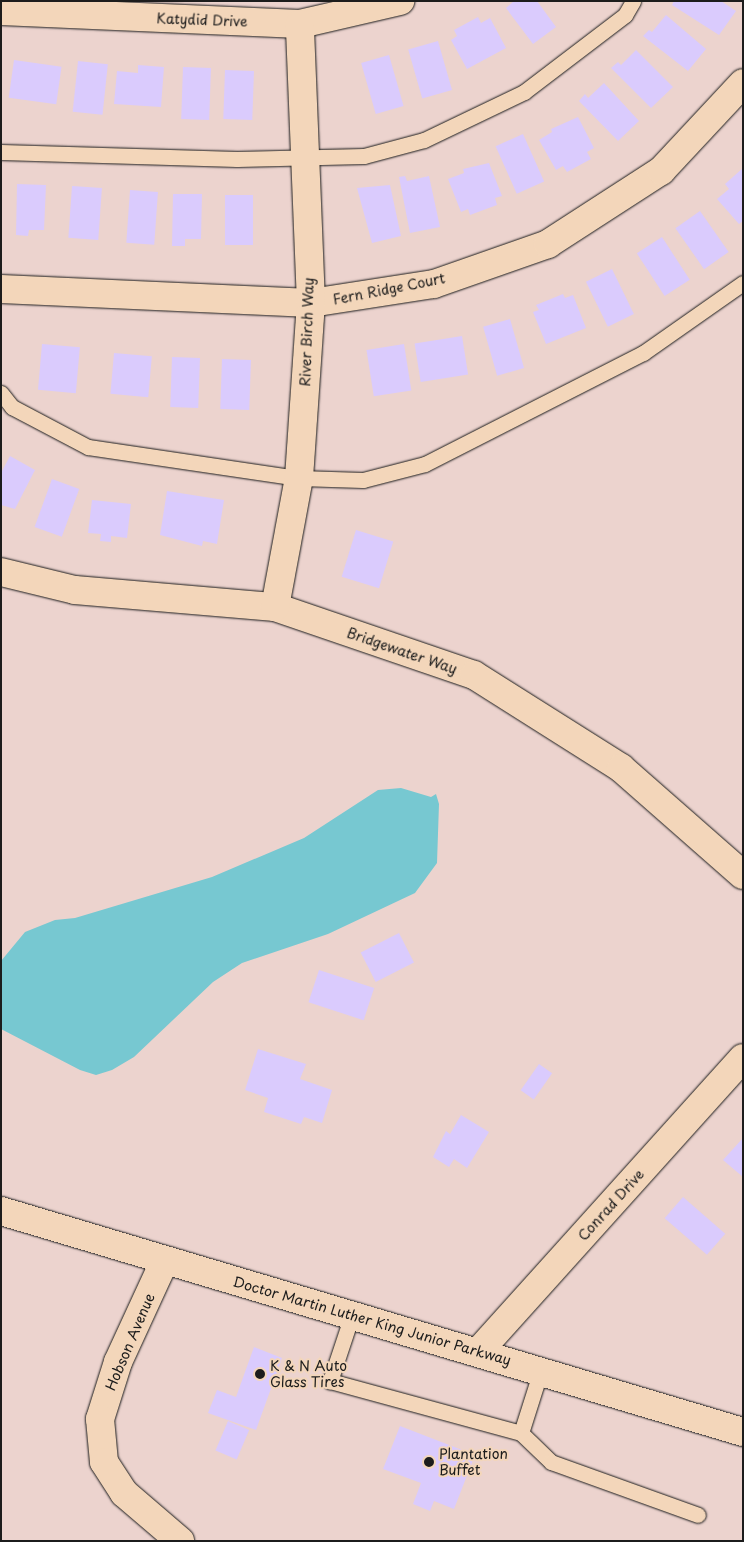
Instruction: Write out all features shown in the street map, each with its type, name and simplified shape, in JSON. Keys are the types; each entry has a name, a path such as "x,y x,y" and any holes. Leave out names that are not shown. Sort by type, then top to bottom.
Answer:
{"street":[{"name":"Katydid Drive","path":"1,11 300,24 400,1"},
{"name":"River Birch Way","path":"275,607 299,478 311,303 300,24"},
{"name":"Fern Ridge Court","path":"1,289 311,303 434,284 548,244 662,170 743,83"},
{"name":"Bridgewater Way","path":"1,572 75,590 275,607 474,675 621,768 743,875"},
{"name":"Conrad Drive","path":"479,1351 743,1058"},
{"name":"Doctor Martin Luther King Junior Parkway","path":"1,1211 164,1262 479,1351 743,1432"},
{"name":"Hobson Avenue","path":"164,1262 118,1362 100,1418 104,1462 124,1493 180,1541"}],"lane":[{"path":"1,152 305,160 364,156 424,140 524,92 625,15 634,1"},
{"path":"1,392 12,407 88,447 299,478 364,480 425,464 643,353 743,284"},
{"path":"352,1315 330,1381 521,1433 551,1462 698,1515"},
{"path":"521,1433 541,1370"}],"water":[{"path":"401,788 431,797 436,794 439,804 437,863 415,893 328,934 242,963 213,982 134,1057 112,1070 96,1075 80,1070 1,1029 1,961 25,932 55,920 75,918 212,877 304,838 378,790"}],"building":[{"path":"514,1 537,1 556,27 533,44 506,8"},
{"path":"674,1 721,1 736,11 719,35 672,5"},
{"path":"666,15 706,49 688,71 643,36 649,30 652,32"},
{"path":"478,17 481,23 490,18 506,48 467,69 451,40 457,36 454,30"},
{"path":"438,41 452,90 422,99 408,50"},
{"path":"636,50 673,87 651,108 611,68 618,62 621,65"},
{"path":"389,55 404,106 376,114 361,63"},
{"path":"14,60 62,67 56,104 9,98"},
{"path":"78,61 108,64 103,115 73,112"},
{"path":"138,65 164,67 161,107 114,104 117,71 138,73"},
{"path":"183,67 211,68 209,120 181,119"},
{"path":"225,70 254,71 252,120 223,119"},
{"path":"604,83 639,121 618,141 579,101 585,94 588,98"},
{"path":"578,117 594,148 587,152 591,159 567,172 563,166 556,170 539,140 552,132 551,129"},
{"path":"523,134 544,182 517,194 496,146"},
{"path":"489,163 502,196 495,198 497,205 470,215 468,209 461,212 448,179 464,173 463,169"},
{"path":"743,168 743,221 739,224 717,199 729,189 725,184"},
{"path":"405,176 407,181 429,176 440,227 410,233 399,177"},
{"path":"17,184 46,185 44,230 29,230 28,236 16,235"},
{"path":"390,185 401,236 372,243 357,188"},
{"path":"72,186 102,188 98,240 68,238"},
{"path":"130,190 158,192 154,245 126,243"},
{"path":"173,194 202,194 201,239 185,239 185,246 172,246"},
{"path":"225,195 253,195 253,245 225,245"},
{"path":"700,211 729,252 704,269 675,228"},
{"path":"662,237 690,280 665,296 637,253"},
{"path":"612,269 634,314 608,327 586,282"},
{"path":"563,294 565,298 573,295 586,328 546,344 533,312 539,310 536,305"},
{"path":"510,319 524,368 497,376 483,327"},
{"path":"462,336 468,375 421,382 415,344"},
{"path":"42,344 80,347 76,393 38,390"},
{"path":"404,344 411,390 374,396 366,350"},
{"path":"114,353 152,356 148,397 110,394"},
{"path":"172,357 200,358 198,408 170,407"},
{"path":"222,359 251,360 249,410 220,409"},
{"path":"10,456 35,470 15,509 1,505 1,473"},
{"path":"52,479 79,489 62,537 35,527"},
{"path":"167,491 224,500 217,544 203,541 202,546 160,535"},
{"path":"92,500 131,504 127,538 111,536 111,542 100,541 101,534 88,533"},
{"path":"356,530 393,541 379,588 342,577"},
{"path":"399,933 414,962 376,982 361,953"},
{"path":"319,970 374,988 364,1020 308,1002"},
{"path":"258,1049 306,1064 300,1079 332,1090 322,1123 304,1117 301,1124 264,1112 268,1098 245,1090"},
{"path":"539,1064 552,1073 534,1099 521,1090"},
{"path":"461,1115 489,1132 467,1168 454,1159 449,1167 433,1157 446,1131 450,1134"},
{"path":"743,1138 743,1177 723,1160"},
{"path":"683,1197 725,1234 707,1255 665,1218"},
{"name":"K & N Auto Glass Tires","path":"254,1347 282,1358 256,1430 208,1413 217,1390 236,1397"},
{"path":"228,1421 249,1430 237,1459 215,1450"},
{"name":"Plantation Buffet","path":"400,1426 475,1455 454,1509 434,1501 430,1511 413,1504 421,1483 383,1469"}],"place":[{"name":"K & N Auto Glass Tires","path":"260,1374"},
{"name":"Plantation Buffet","path":"429,1462"}]}
